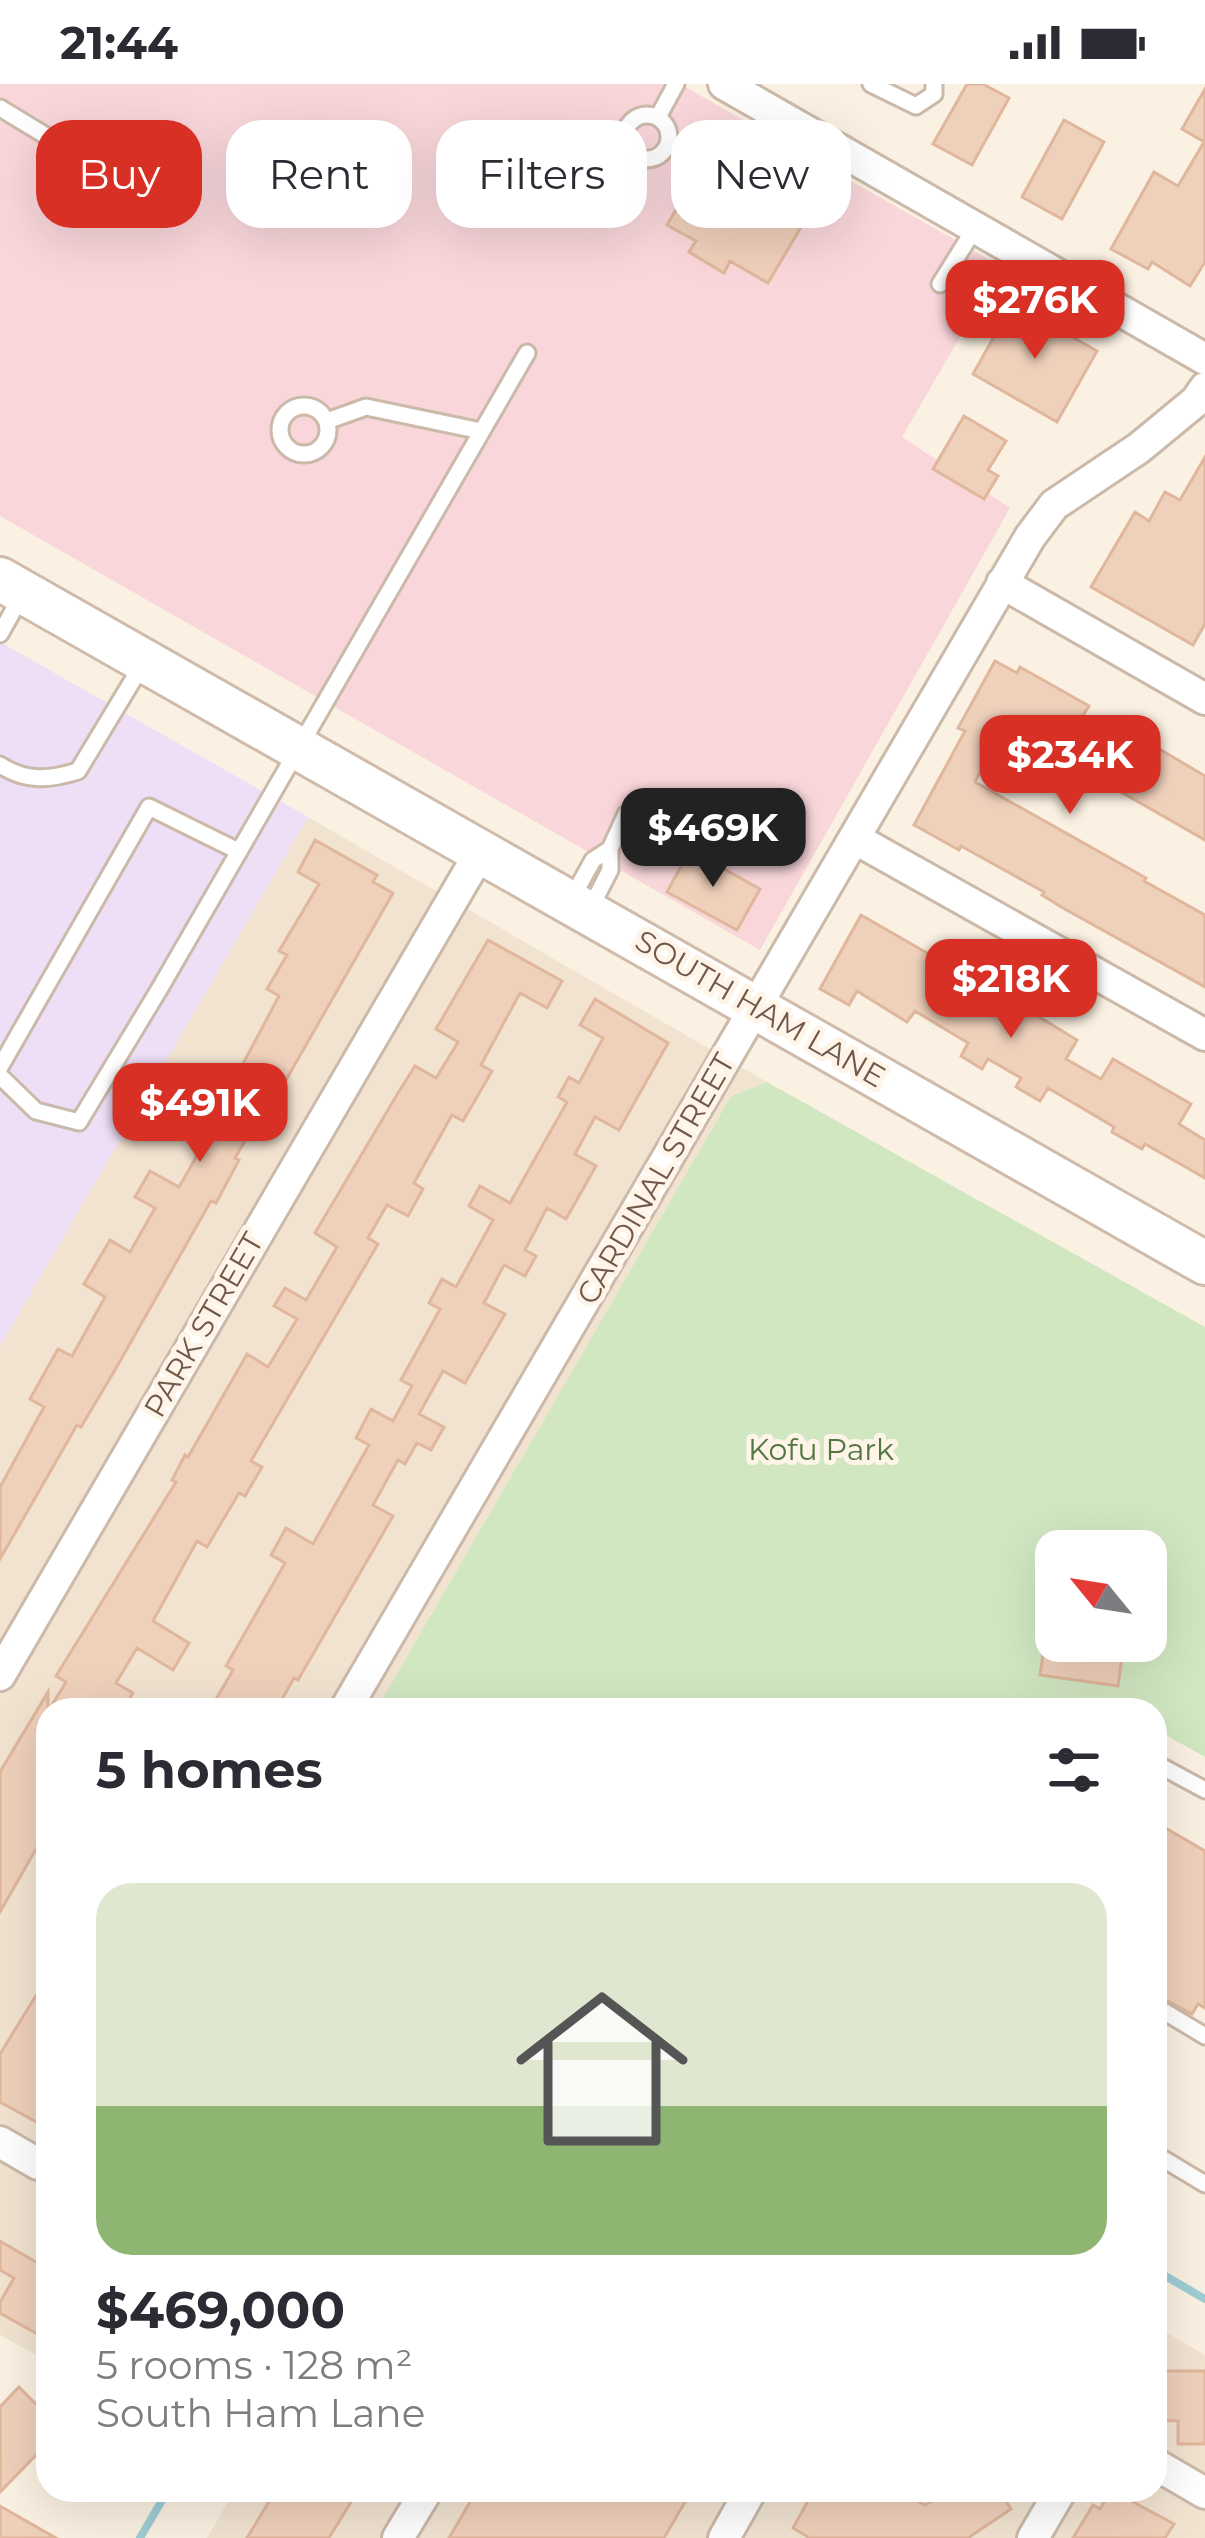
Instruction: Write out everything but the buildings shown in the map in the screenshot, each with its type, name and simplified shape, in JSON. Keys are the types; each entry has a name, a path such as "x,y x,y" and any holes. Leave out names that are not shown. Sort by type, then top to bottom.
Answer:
{"main road":[{"name":"SOUTH HAM LANE","path":"12,586 1205,1263"}],"street":[{"path":"724,84 1205,359"},
{"name":"CARDINAL STREET","path":"353,1698 1002,583 1054,505 1139,448 1205,388"},
{"path":"1002,583 1205,699"},
{"path":"854,838 1205,1036"},
{"name":"PARK STREET","path":"0,1675 481,851"},
{"path":"0,2143 36,2163"},
{"path":"1167,2471 1205,2492"},
{"path":"398,2538 420,2502"},
{"path":"724,2538 744,2502"},
{"path":"1034,2538 1054,2502"}],"lane":[{"path":"658,117 676,84"},
{"path":"871,84 916,106 934,94 934,84"},
{"path":"0,108 36,130"},
{"path":"640,115 658,117 668,130 667,148 631,164 627,126 640,115"},
{"path":"940,284 975,228"},
{"path":"0,1076 36,1111 79,1122 526,353"},
{"path":"296,407 322,413 327,422 326,440 313,453 286,447 282,420 296,407"},
{"path":"327,422 366,407 482,431"},
{"path":"0,634 12,586"},
{"path":"0,765 14,774 47,780 78,771 145,661"},
{"path":"0,1066 149,807 238,850"},
{"path":"579,906 593,860 610,849 626,814"},
{"path":"1167,1769 1205,1790"},
{"path":"1167,2013 1205,2036"},
{"path":"1167,2161 1205,2184"}],"shaded area":[{"path":"0,84 680,84 743,120 671,120 671,228 851,228 851,181 1001,266 902,437 1010,508 760,950 0,516"},
{"path":"0,642 308,817 0,1346"},
{"path":"308,817 767,1082 731,1096 383,1698 36,1698 36,2355 0,2335 0,1346"},
{"path":"1167,2333 1205,2355 1205,2538 207,2538 228,2502 1167,2502"}],"green space":[{"name":"Kofu Park","path":"767,1082 1205,1327 1205,1757 1167,1736 1167,1698 383,1698 731,1096"}],"waterway":[{"path":"1167,2277 1205,2299"},
{"path":"140,2538 161,2502"}]}
